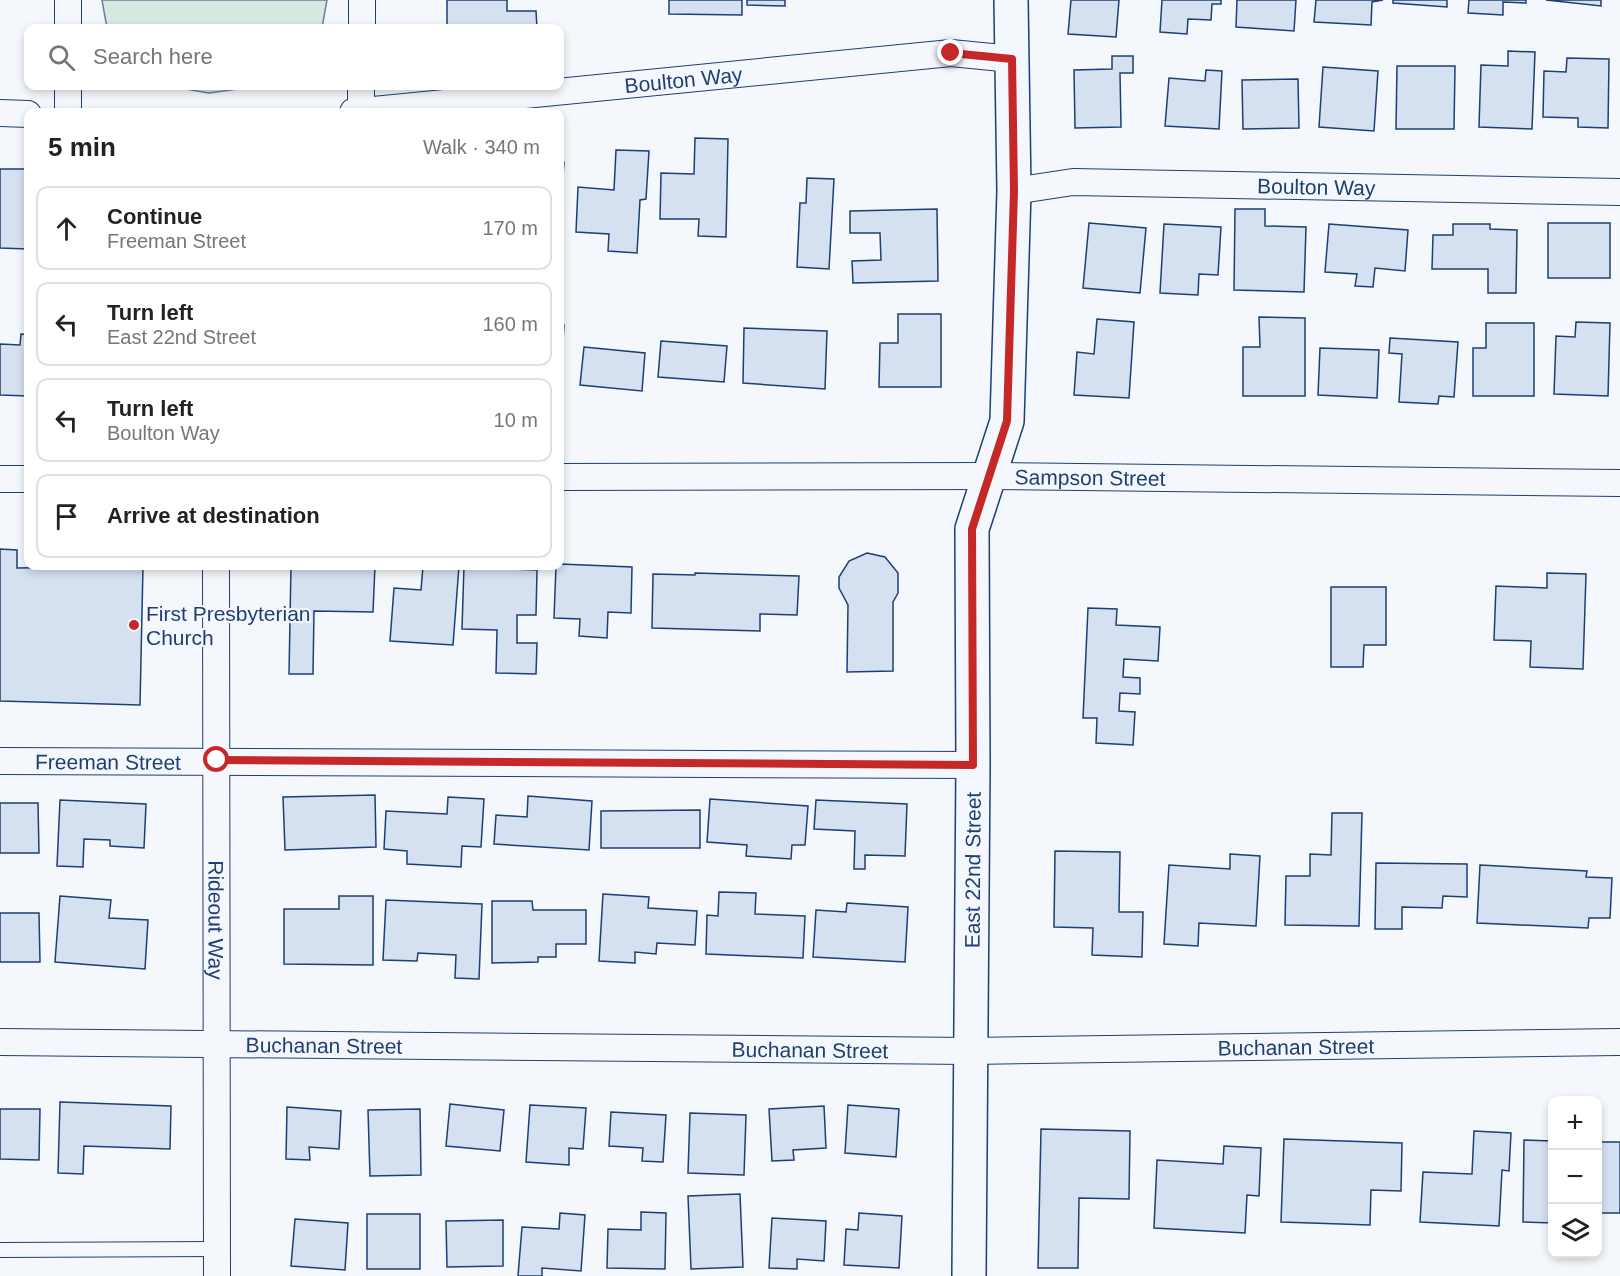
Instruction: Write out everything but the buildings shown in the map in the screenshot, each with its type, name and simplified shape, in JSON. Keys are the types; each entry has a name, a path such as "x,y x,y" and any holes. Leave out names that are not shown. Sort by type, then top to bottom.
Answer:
{"street":[{"path":"68,0 68,24"},
{"path":"362,0 362,24"},
{"name":"East 22nd Street","path":"969,1276 973,765 972,529 1007,421 1014,191 1011,0"},
{"name":"Boulton Way","path":"401,108 951,53 1012,59"},
{"path":"68,90 68,108"},
{"path":"361,90 361,108"},
{"path":"0,113 24,114"},
{"name":"Boulton Way","path":"1014,191 1073,182 1620,192"},
{"name":"Sampson Street","path":"564,477 990,476 1620,483"},
{"path":"0,479 24,479"},
{"name":"Rideout Way","path":"216,570 217,1276"},
{"name":"Freeman Street","path":"0,761 217,760 973,765"},
{"name":"Buchanan Street","path":"0,1042 216,1042 969,1051 1620,1042"}],"lane":[{"path":"0,1250 217,1249"}],"shaded area":[{"path":"102,0 327,0 323,24 106,24"},
{"path":"191,90 231,90 209,93"}],"place":[{"name":"First Presbyterian Church","path":"134,625"}],"route":[{"path":"217,760 973,765 972,529 1007,421 1014,191 1012,59 951,53"}]}
